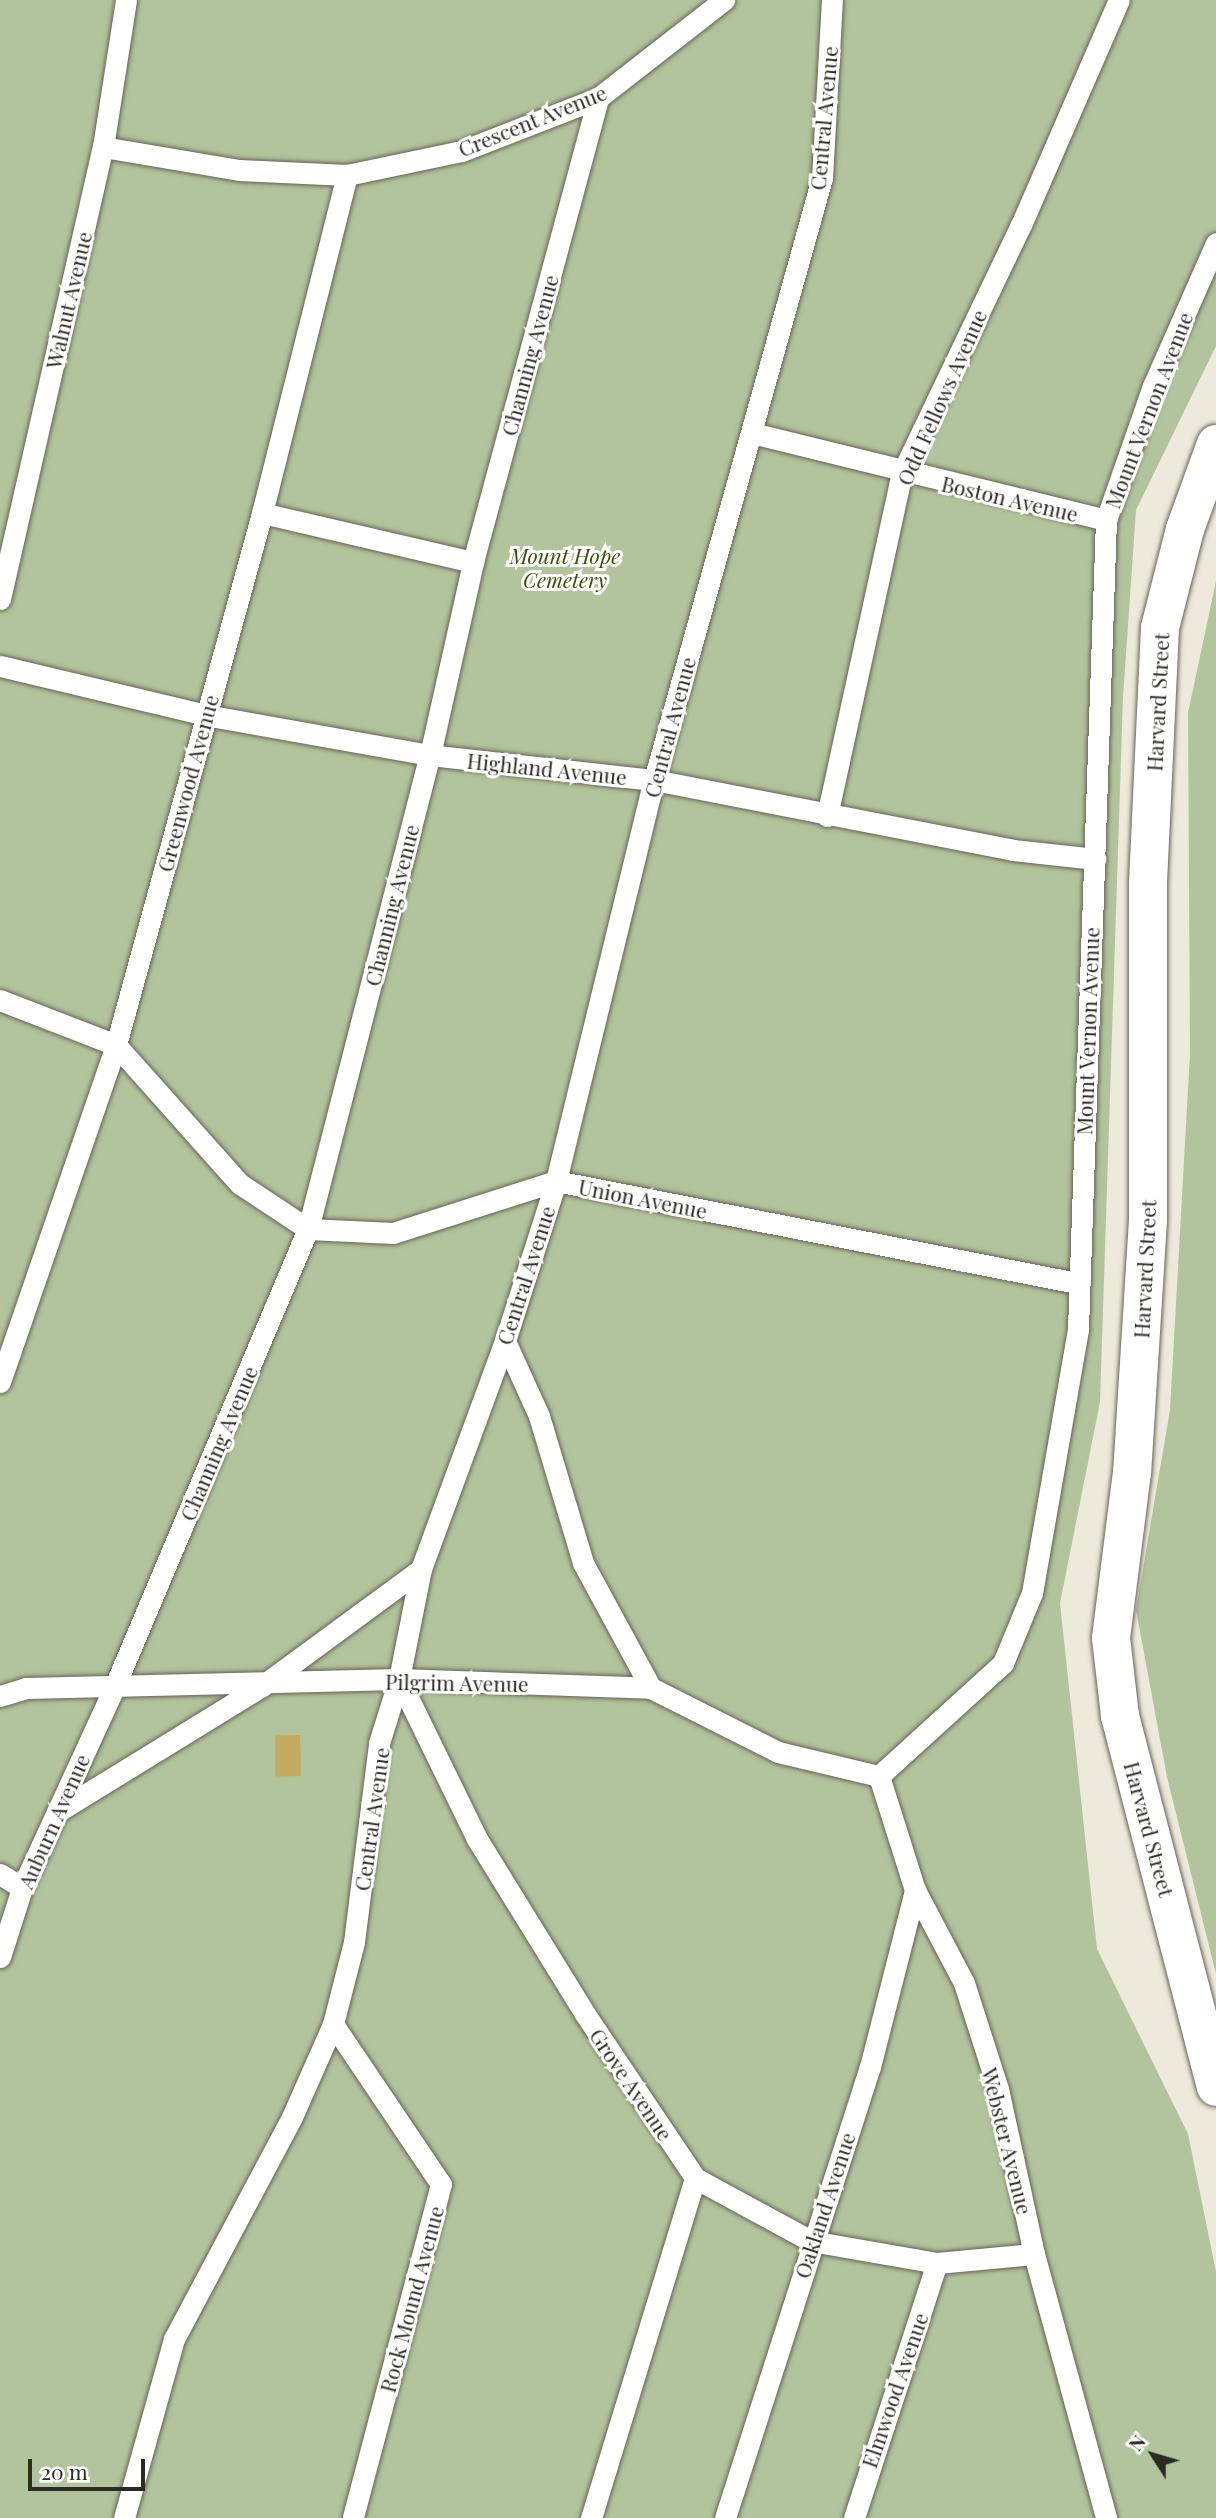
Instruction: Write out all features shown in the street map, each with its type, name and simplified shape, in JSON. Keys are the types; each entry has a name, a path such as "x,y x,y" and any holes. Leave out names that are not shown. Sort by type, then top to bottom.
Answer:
{"main road":[{"name":"Harvard Street","path":"1216,444 1185,529 1160,628 1147,883 1148,1220 1132,1472 1111,1638 1120,1716 1216,2088"}],"lane":[{"name":"Walnut Avenue","path":"0,599 103,147 126,0"},
{"name":"Crescent Avenue","path":"103,147 239,170 347,175 462,151 598,98 724,0"},
{"name":"Central Avenue","path":"124,2518 174,2339 292,2117 334,2024 354,1942 379,1743 398,1679 421,1569 505,1341 556,1181 654,780 822,178 832,0"},
{"name":"Odd Fellows Avenue","path":"827,816 902,473 1021,225 1119,0"},
{"name":"Channing Avenue","path":"114,1688 308,1229 430,755 473,562 598,98"},
{"name":"Greenwood Avenue","path":"0,1382 116,1045 261,513 347,175"},
{"name":"Mount Vernon Avenue","path":"879,1776 1003,1663 1027,1605 1078,1329 1077,1283 1096,859 1106,520 1153,386 1216,243"},
{"name":"Boston Avenue","path":"752,433 902,473 1106,520"},
{"path":"261,513 473,562"},
{"name":"Highland Avenue","path":"0,666 205,715 430,755 654,780 827,816 1013,850 1096,859"},
{"path":"0,1000 116,1045 240,1184 308,1229"},
{"name":"Union Avenue","path":"308,1229 393,1233 556,1181 1077,1283"},
{"path":"505,1341 539,1416 583,1563 651,1688"},
{"name":"Pilgrim Avenue","path":"57,1812 262,1686 421,1569"},
{"name":"Pilgrim Avenue","path":"0,1696 26,1688 262,1686 398,1679 651,1688 778,1752 879,1776"},
{"name":"Grove Avenue","path":"398,1679 477,1839 585,2014 695,2178"},
{"name":"Auburn Avenue","path":"0,1957 22,1888 114,1688"},
{"name":"Webster Avenue","path":"879,1776 915,1890 968,1997 998,2089 1034,2254 1106,2518"},
{"path":"0,1874 22,1888"},
{"name":"Oakland Avenue","path":"724,2518 811,2241 870,2067 915,1890"},
{"name":"Rock Mound Avenue","path":"334,2024 441,2184 354,2518"},
{"path":"591,2518 695,2178 811,2241 937,2263 1034,2254"},
{"name":"Elmwood Avenue","path":"854,2518 937,2263"}],"green space":[{"name":"Mount Hope Cemetery","path":"0,0 1216,0 1216,346 1136,510 1123,697 1100,1402 1060,1603 1097,1949 1188,2134 1216,2272 1216,2518 0,2518"},
{"path":"1216,581 1216,1974 1167,1777 1136,1610 1170,1410 1190,1054 1188,713"}],"building":[{"path":"275,1735 300,1735 301,1776 276,1776"}]}
